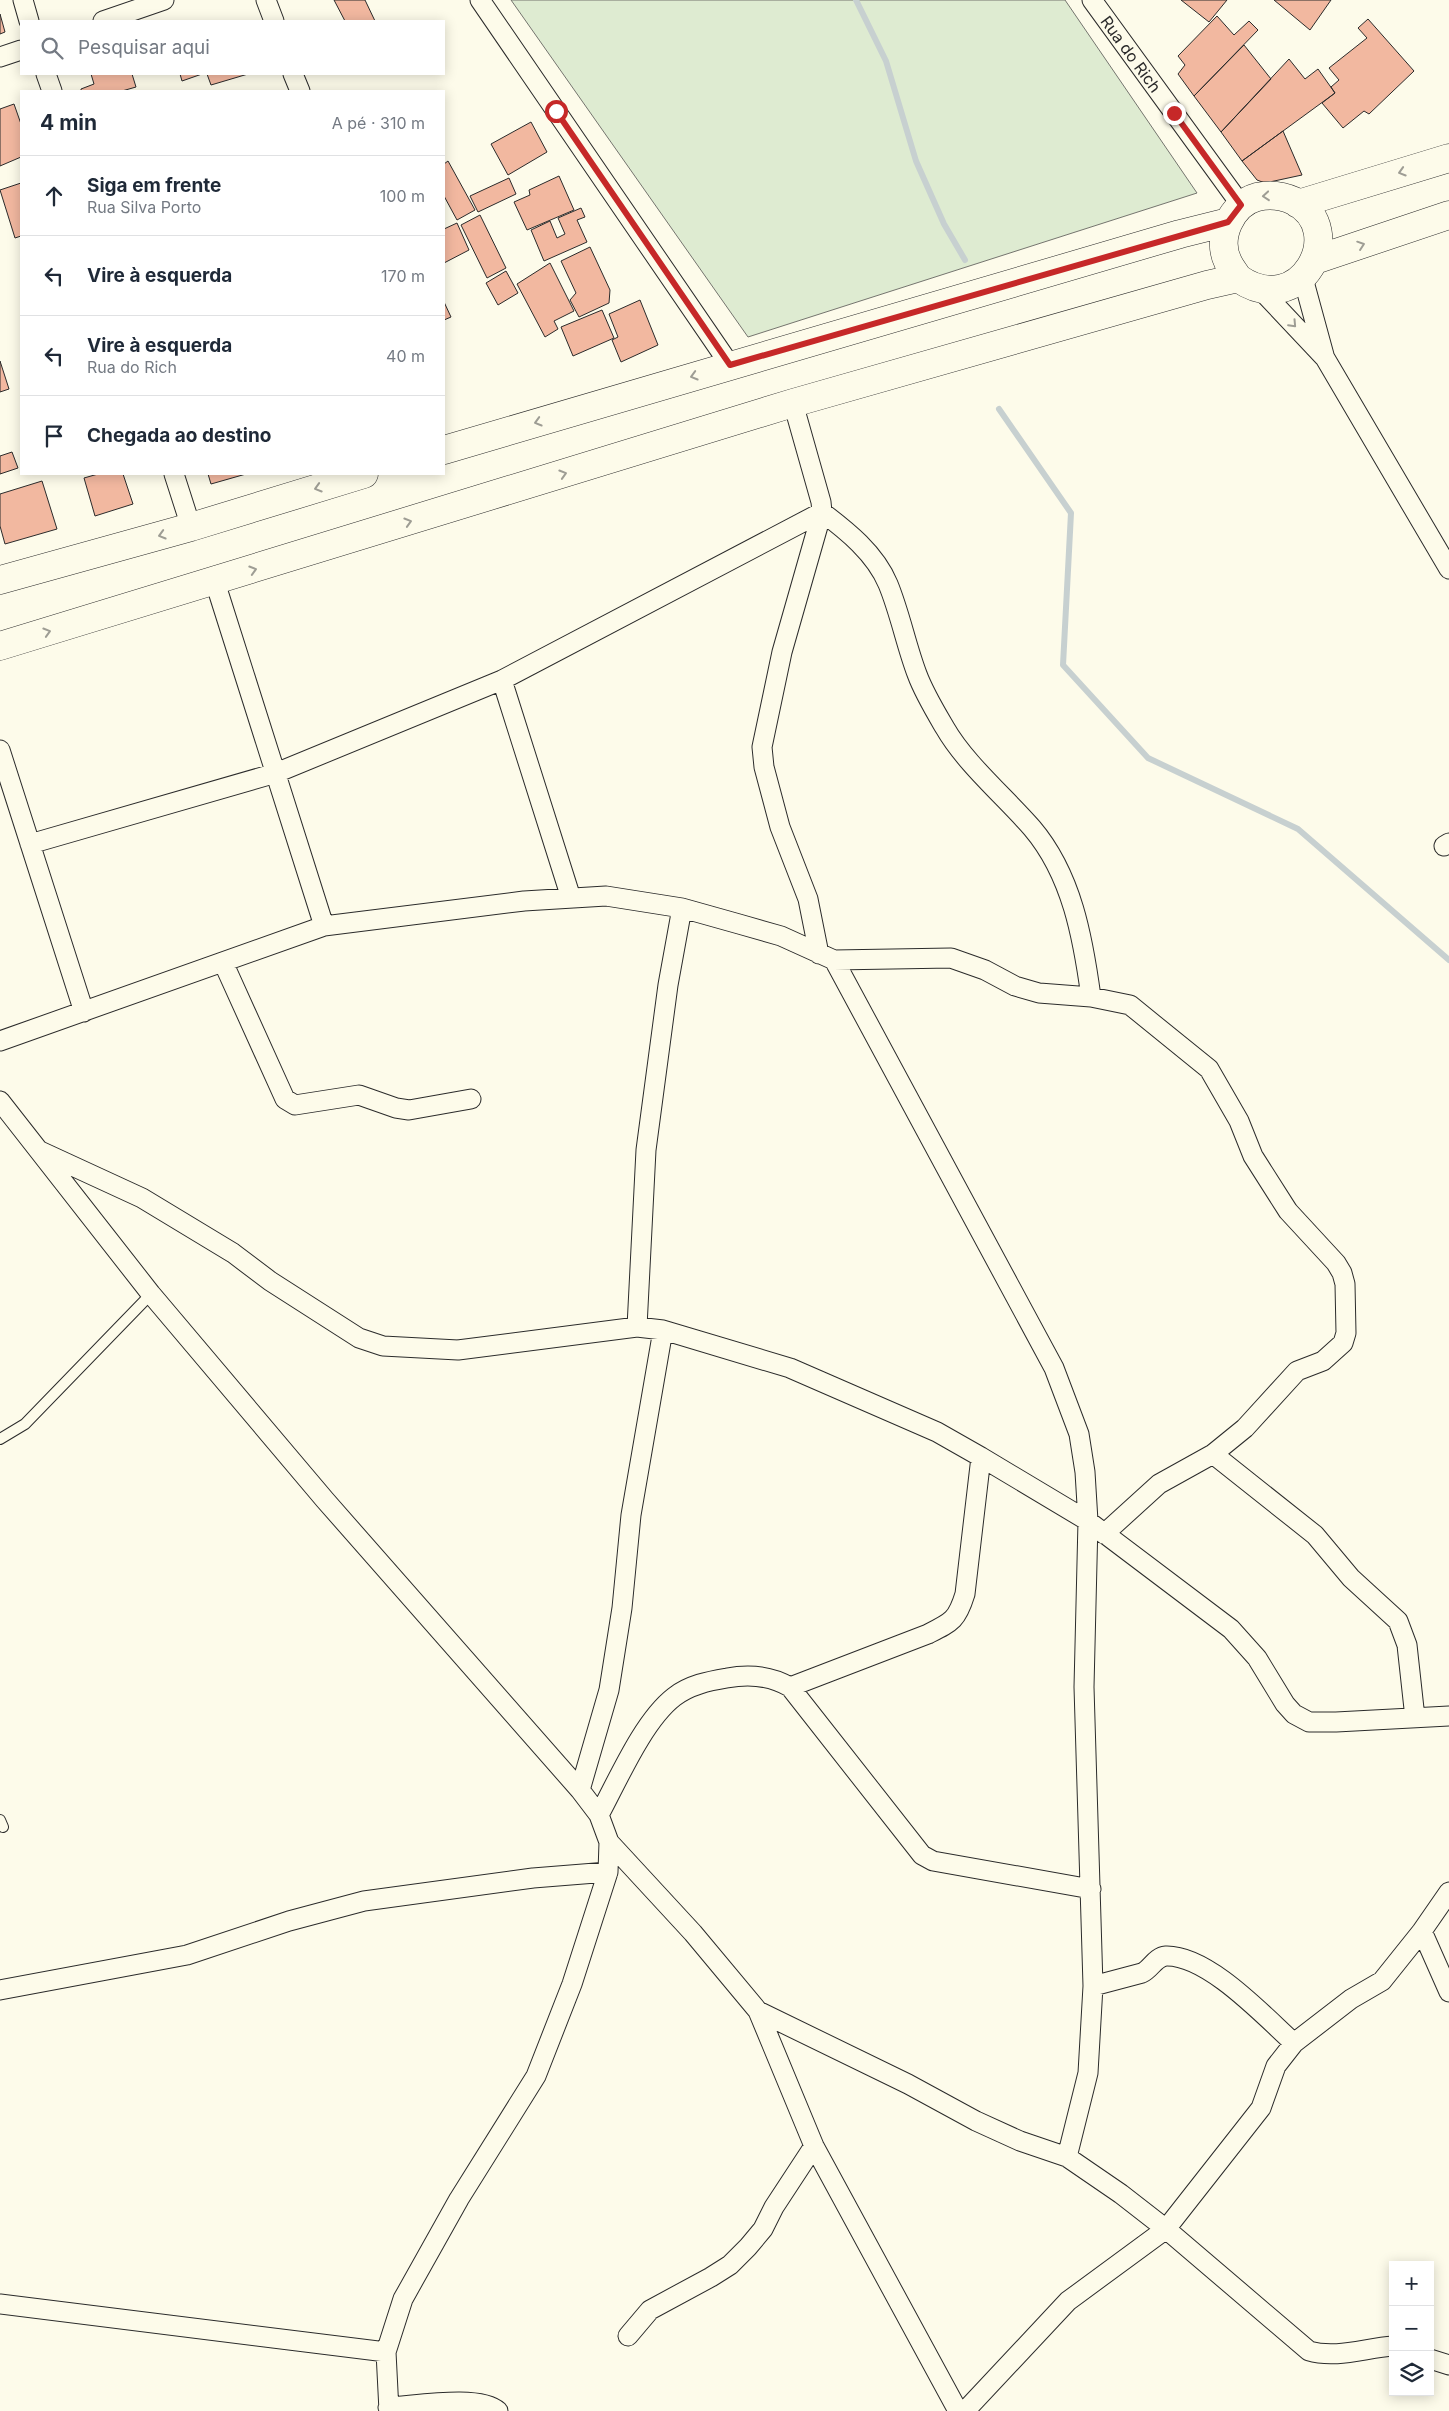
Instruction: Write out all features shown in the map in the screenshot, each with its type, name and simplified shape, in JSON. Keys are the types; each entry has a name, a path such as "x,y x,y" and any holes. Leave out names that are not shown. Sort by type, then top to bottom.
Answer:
{"main road":[{"path":"1298,204 1449,158"},
{"path":"445,450 1234,213 1254,198 1270,195 1285,197 1306,211 1316,230 1318,240 1309,269"},
{"path":"1234,213 1223,242 1227,261 1249,283"},
{"path":"0,646 215,582 793,403 1207,285 1249,283 1276,290 1290,286 1309,269 1449,215"},
{"path":"0,580 191,526 361,475"}],"street":[{"path":"22,0 30,20"},
{"path":"106,20 164,0"},
{"path":"266,0 274,20"},
{"path":"480,0 730,365"},
{"name":"Rua do Rich","path":"1095,2 1234,213"},
{"path":"0,57 20,50"},
{"path":"46,75 52,90"},
{"path":"294,75 300,90"},
{"path":"1309,269 1325,358"},
{"path":"1249,283 1325,358 1449,570"},
{"path":"793,403 821,502 822,512 782,652 762,747 764,767 780,827 808,898 827,957 1054,1368 1079,1434 1086,1472 1088,1521 1084,1687 1094,1986 1088,2073 1067,2157"},
{"path":"174,475 191,526"},
{"path":"30,844 276,773 502,680 822,512"},
{"path":"822,512 849,532 871,557 888,583 917,674 946,731 1041,839 1068,892 1077,918 1091,997"},
{"path":"215,582 324,926"},
{"path":"502,680 571,898"},
{"path":"0,750 84,1012"},
{"path":"0,1041 324,926 524,901 606,896 682,908 780,936 827,957 951,958 985,970 1015,986 1039,993 1091,997 1130,1005 1209,1069 1239,1121 1254,1156 1288,1211 1336,1263 1345,1284 1346,1333 1343,1343 1324,1361 1297,1371 1245,1428 1213,1454 1159,1484 1104,1534"},
{"path":"637,1327 646,1150 668,985 682,908"},
{"path":"224,962 285,1098 290,1103 295,1105 359,1095 396,1108 410,1110 472,1099"},
{"path":"0,1101 151,1294 325,1500 580,1790 599,1815 609,1842 693,1934 758,2011 814,2146 955,2409 1068,2301 1166,2229 1264,2104 1276,2066 1294,2042 1351,1999 1382,1981 1422,1932 1449,1892"},
{"path":"40,1151 142,1198 233,1254 270,1281 359,1338 383,1346 458,1350 637,1327 663,1330 790,1368 937,1432 1088,1521 1231,1629 1257,1658 1285,1704 1294,1714 1310,1722 1449,1716"},
{"path":"580,1790 609,1690 622,1608 631,1515 663,1330"},
{"path":"1213,1454 1316,1535 1351,1578 1398,1621 1408,1645 1415,1718"},
{"path":"790,1686 928,1634 948,1624 959,1613 965,1594 981,1457"},
{"path":"599,1815 651,1720 674,1696 702,1683 743,1675 778,1680 790,1686 922,1855 933,1861 1091,1890"},
{"path":"498,2411 492,2406 472,2402 388,2409 386,2352 403,2299 459,2200 536,2076 572,1984 608,1872 609,1842"},
{"path":"0,1990 187,1955 289,1921 364,1901 533,1878 608,1872"},
{"path":"1422,1932 1449,1992"},
{"path":"1094,1986 1142,1973 1148,1970 1157,1959 1166,1956 1178,1959 1202,1966 1241,1994 1294,2042"},
{"path":"758,2011 908,2084 976,2121 1020,2141 1067,2157 1166,2229 1309,2351 1321,2354 1389,2347"},
{"path":"628,2336 650,2310 712,2277 748,2247 763,2229 774,2207 814,2146"},
{"path":"0,2304 386,2352"},
{"path":"1434,2360 1449,2365"}],"lane":[{"path":"0,1439 25,1424 151,1294"}],"green space":[{"path":"511,0 1065,0 1197,193 748,337"}],"building":[{"path":"334,0 365,0 375,20 344,20"},
{"path":"1181,0 1227,0 1209,22"},
{"path":"1274,0 1331,0 1310,30"},
{"path":"0,14 5,32 0,34"},
{"path":"1217,16 1234,35 1249,21 1258,30 1194,96 1178,74 1185,65 1178,56"},
{"path":"1368,19 1414,71 1369,114 1364,111 1343,128 1322,103 1335,93 1331,87 1339,80 1329,68 1367,38 1358,28"},
{"path":"1244,45 1271,79 1221,132 1194,96"},
{"path":"1289,59 1305,79 1318,69 1335,93 1242,161 1221,132"},
{"path":"91,75 132,75 136,87 126,90 81,90 94,84"},
{"path":"180,75 199,75 182,81"},
{"path":"207,75 245,75 211,85"},
{"path":"14,104 20,121 20,157 0,166 0,109"},
{"path":"531,122 547,152 508,175 491,144"},
{"path":"1283,131 1302,175 1265,183 1257,180 1242,161"},
{"path":"448,161 475,210 457,220 445,198 445,163"},
{"path":"559,176 574,210 527,230 514,202 530,195 529,190"},
{"path":"509,178 516,194 478,212 470,196"},
{"path":"20,183 20,236 15,238 0,190"},
{"path":"581,208 585,217 577,220 587,242 544,261 531,230 550,221 557,238 565,234 558,218"},
{"path":"480,215 506,268 487,278 461,225"},
{"path":"457,223 469,250 445,262 445,229"},
{"path":"590,247 610,290 609,303 579,317 570,300 576,293 561,261"},
{"path":"550,263 574,311 554,321 558,329 545,337 517,284"},
{"path":"506,271 518,293 498,305 486,283"},
{"path":"640,300 658,345 621,362 612,340 618,337 609,314"},
{"path":"445,304 451,317 445,320"},
{"path":"602,310 614,338 573,356 561,327"},
{"path":"0,361 9,389 0,392"},
{"path":"12,452 18,468 0,474 0,456"},
{"path":"94,475 123,475 133,504 95,516 84,478"},
{"path":"208,475 242,475 211,484"},
{"path":"42,481 57,529 5,544 0,526 0,494"}],"waterway":[{"path":"856,0 886,61 916,161 944,224 965,260"},
{"path":"999,409 1071,513 1063,665 1148,758 1298,829 1449,960"}],"route":[{"path":"556,111 730,365 1180,234 1228,222 1241,205 1174,113"}]}
